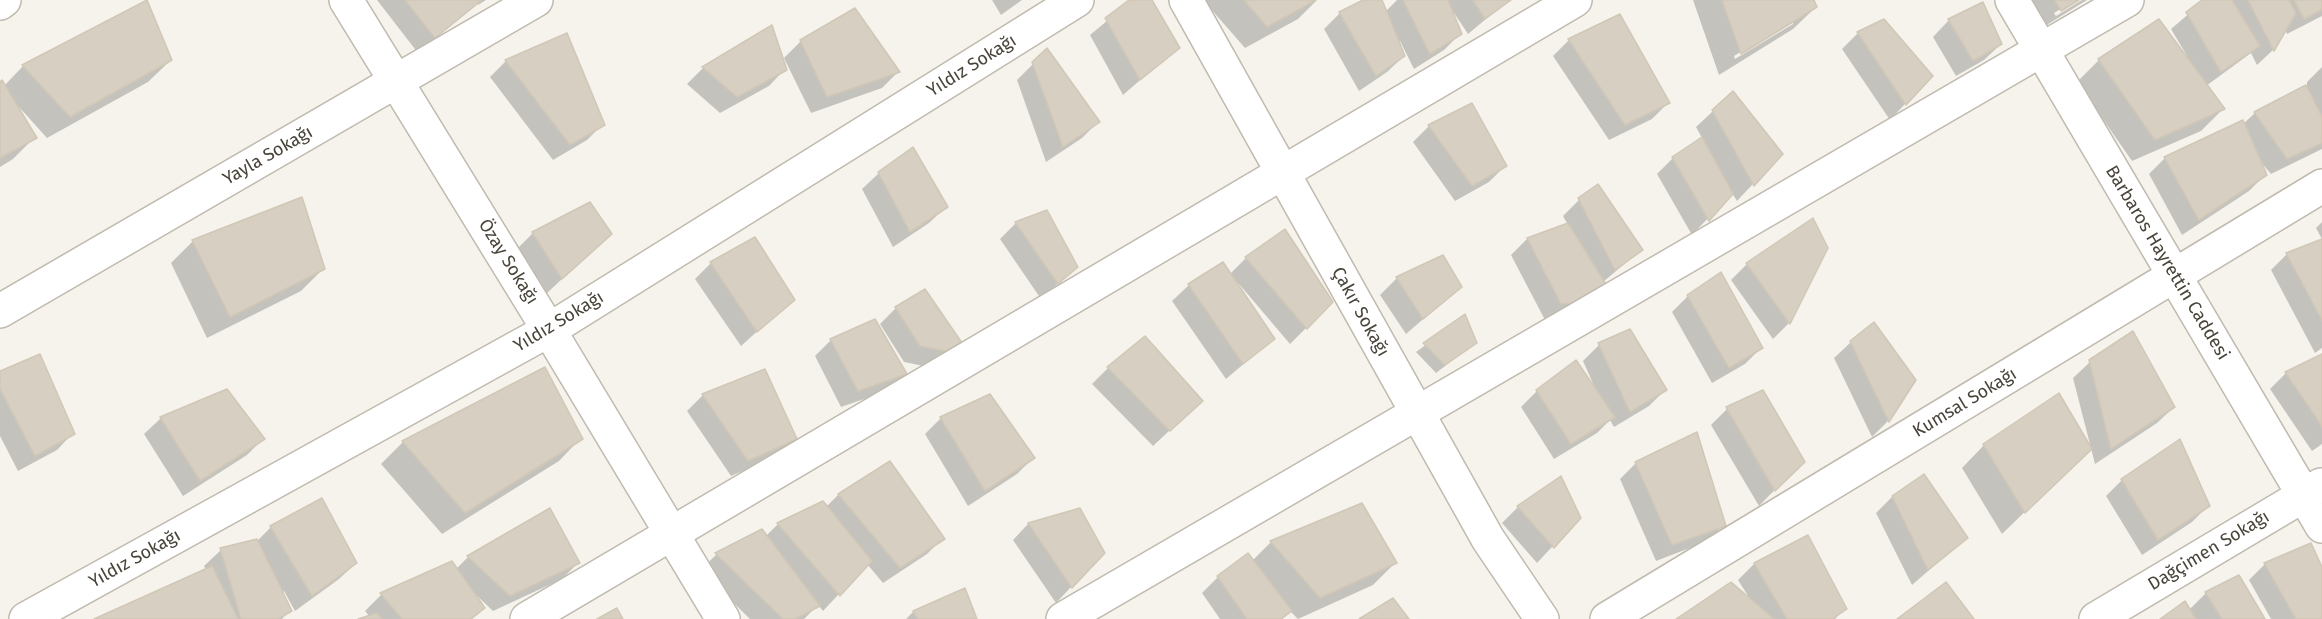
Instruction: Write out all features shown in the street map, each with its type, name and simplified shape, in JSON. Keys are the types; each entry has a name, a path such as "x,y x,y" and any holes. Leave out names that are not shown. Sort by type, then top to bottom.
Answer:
{"street":[{"path":"0,3 4,0"},
{"name":"Özay Sokağı","path":"346,0 723,619"},
{"name":"Yayla Sokağı","path":"0,311 536,0"},
{"name":"Yıldız Sokağı","path":"26,619 549,330 1077,0"},
{"name":"Çakır Sokağı","path":"1185,0 1488,539 1542,619"},
{"path":"527,619 1575,0"},
{"name":"Barbaros Hayrettin Caddesi","path":"2012,0 2175,276 2313,489 2322,526"},
{"path":"1063,619 2127,0"},
{"name":"Kumsal Sokağı","path":"1607,619 2322,186"},
{"name":"Dağçimen Sokağı","path":"2096,619 2313,489"}],"building":[{"path":"147,0 172,60 70,117 22,65"},
{"path":"405,0 482,0 435,38"},
{"path":"1129,0 1152,0 1180,48 1140,80 1105,18"},
{"path":"1244,0 1316,0 1267,27"},
{"path":"1363,0 1382,0 1405,56 1376,76 1339,12"},
{"path":"1403,0 1448,0 1462,34 1430,54"},
{"path":"1473,0 1511,0 1485,19"},
{"path":"1722,0 1814,0 1817,7 1741,54"},
{"path":"2055,0 2079,0 2061,11"},
{"path":"2202,0 2232,0 2260,46 2221,72 2186,12"},
{"path":"2248,0 2289,0 2296,13 2274,51"},
{"path":"2294,0 2322,0 2322,10 2304,19"},
{"path":"1983,2 2002,44 1973,61 1948,19"},
{"path":"855,8 900,72 827,97 800,40"},
{"path":"1620,14 1670,103 1625,125 1568,39"},
{"path":"1884,19 1933,76 1906,105 1857,32"},
{"path":"2159,19 2225,109 2155,140 2098,59"},
{"path":"772,25 787,70 737,97 702,67"},
{"path":"567,33 605,125 570,145 505,60"},
{"path":"1047,48 1100,122 1063,147 1032,62"},
{"path":"2,80 37,138 0,158 0,82"},
{"path":"2306,85 2322,117 2322,143 2287,159 2254,112"},
{"path":"1733,91 1783,154 1754,186 1712,110"},
{"path":"1472,103 1507,166 1472,186 1428,125"},
{"path":"2243,120 2267,175 2199,220 2164,157"},
{"path":"1702,137 1733,194 1709,221 1672,157"},
{"path":"913,147 948,207 910,232 878,172"},
{"path":"1598,184 1643,250 1615,270 1578,198"},
{"path":"302,197 325,269 230,317 192,240"},
{"path":"590,202 612,234 562,279 532,232"},
{"path":"1047,210 1078,267 1058,284 1015,222"},
{"path":"1813,218 1828,248 1790,324 1746,263"},
{"path":"1568,223 1615,299 1561,304 1527,238"},
{"path":"1285,229 1333,302 1307,329 1245,257"},
{"path":"755,237 795,300 757,332 710,262"},
{"path":"2322,239 2322,320 2286,253"},
{"path":"1443,255 1462,287 1423,319 1396,277"},
{"path":"1223,262 1275,339 1243,364 1188,284"},
{"path":"1721,272 1763,348 1729,368 1687,295"},
{"path":"925,289 971,356 920,346 895,307"},
{"path":"1465,314 1477,343 1445,365 1423,343"},
{"path":"875,319 907,374 858,391 830,339"},
{"path":"1874,322 1916,380 1889,422 1850,341"},
{"path":"1630,329 1667,390 1630,412 1598,343"},
{"path":"2133,331 2175,407 2111,449 2089,360"},
{"path":"1145,336 1203,401 1170,431 1107,367"},
{"path":"40,354 75,434 35,456 0,389 0,371"},
{"path":"2322,354 2322,426 2285,372"},
{"path":"1576,360 1615,417 1571,444 1536,390"},
{"path":"545,367 583,439 465,513 402,441"},
{"path":"765,369 797,439 748,461 702,394"},
{"path":"227,389 265,439 200,481 160,417"},
{"path":"1763,390 1805,462 1775,491 1726,407"},
{"path":"2059,393 2092,449 2025,513 1983,444"},
{"path":"990,394 1035,458 985,491 940,417"},
{"path":"1697,432 1726,526 1672,545 1635,462"},
{"path":"2180,439 2210,506 2158,540 2121,479"},
{"path":"890,461 945,539 900,568 838,494"},
{"path":"1924,474 1968,538 1928,570 1892,496"},
{"path":"1561,476 1581,518 1554,548 1517,506"},
{"path":"322,498 357,563 312,596 270,526"},
{"path":"823,501 872,561 840,596 777,523"},
{"path":"1362,503 1397,563 1320,598 1270,541"},
{"path":"550,508 580,563 510,596 467,556"},
{"path":"1080,508 1105,553 1072,588 1028,523"},
{"path":"762,529 820,606 795,619 783,619 715,553"},
{"path":"1808,535 1847,609 1832,619 1787,619 1754,563"},
{"path":"257,539 292,611 278,619 241,619 220,548"},
{"path":"2311,543 2322,567 2322,619 2296,619 2264,563"},
{"path":"1248,553 1292,611 1281,619 1247,619 1217,576"},
{"path":"452,561 485,608 471,619 402,619 380,593"},
{"path":"212,566 238,619 94,619"},
{"path":"2239,575 2265,619 2222,619 2205,592"},
{"path":"1731,582 1774,619 1676,619"},
{"path":"1946,582 1974,619 1897,619"},
{"path":"965,588 977,619 918,619 913,611"},
{"path":"1393,598 1409,619 1359,619"},
{"path":"2185,601 2196,619 2160,619"},
{"path":"617,608 623,619 597,619"},
{"path":"377,613 382,619 358,619"}]}
